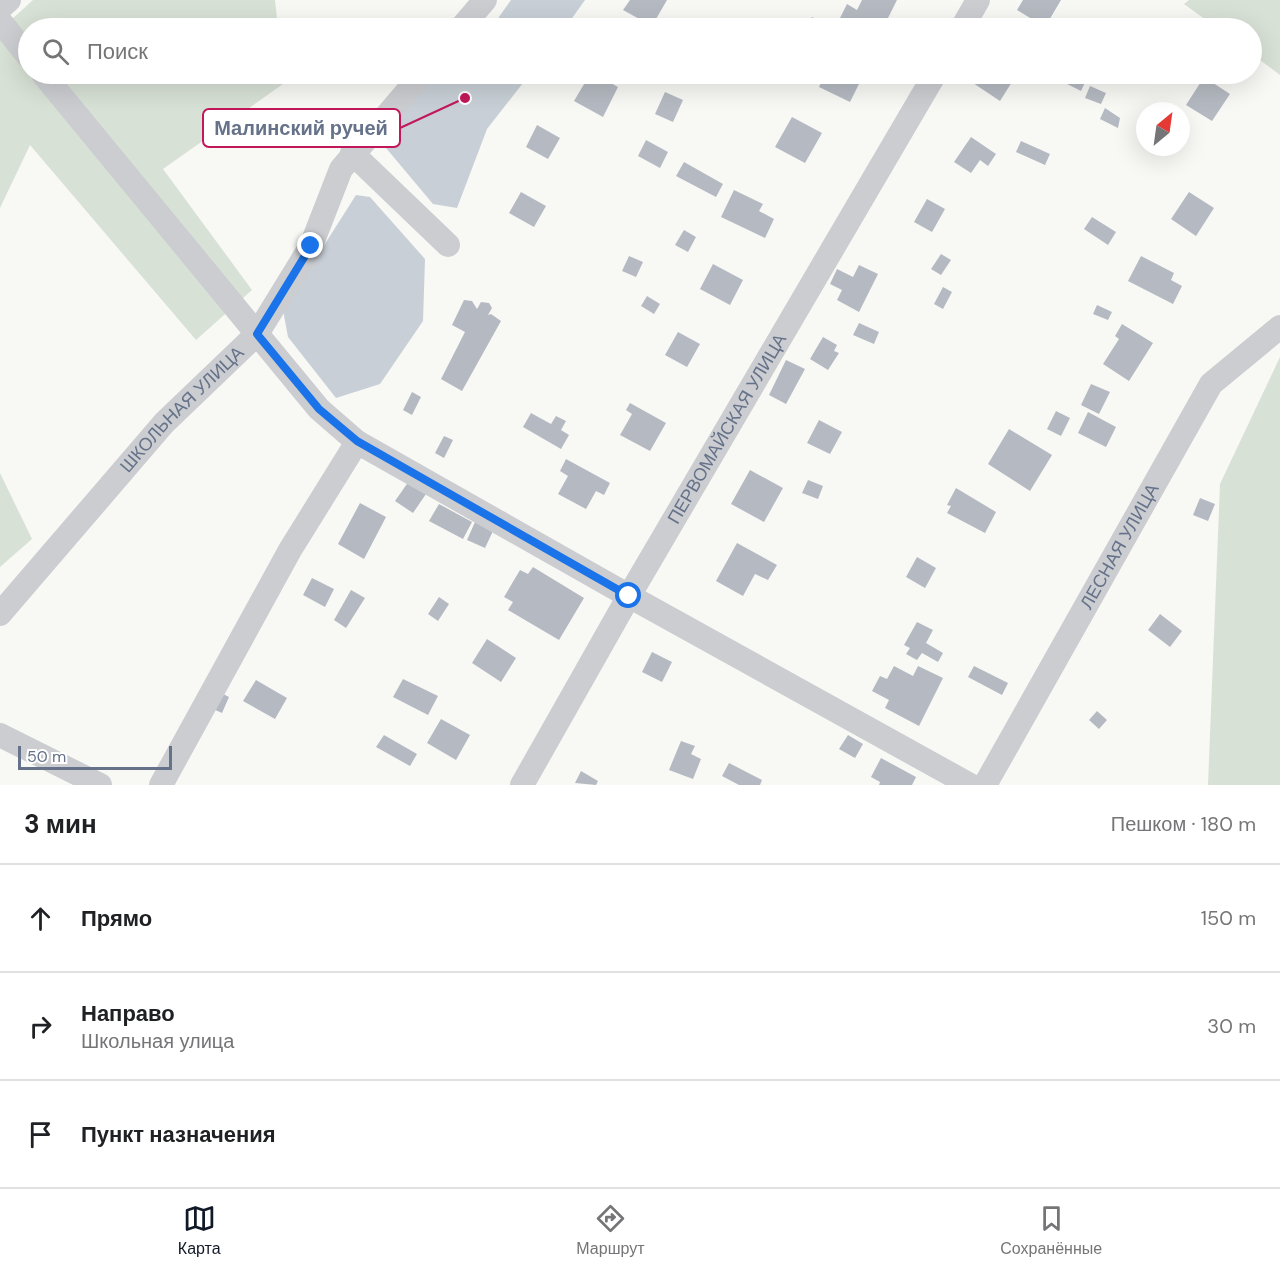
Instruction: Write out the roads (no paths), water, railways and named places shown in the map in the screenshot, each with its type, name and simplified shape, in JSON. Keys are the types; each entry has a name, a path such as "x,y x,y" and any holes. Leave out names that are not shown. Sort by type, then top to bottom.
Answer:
{"street":[{"path":"0,8 9,0"},
{"path":"470,18 485,0"},
{"path":"968,18 978,0"},
{"path":"0,21 18,44"},
{"path":"51,84 319,409 357,441 629,596 970,785"},
{"name":"ШКОЛЬНАЯ УЛИЦА","path":"0,614 164,423 257,334 311,246 341,169 352,153 363,144 414,84"},
{"name":"ПЕРВОМАЙСКАЯ УЛИЦА","path":"522,785 629,596 929,84"},
{"path":"352,153 448,245"},
{"name":"ЛЕСНАЯ УЛИЦА","path":"985,785 1210,384 1280,327"},
{"path":"161,785 290,550 357,441"},
{"path":"0,735 100,785"}],"place":[{"name":"Малинский ручей","path":"465,98"}]}
